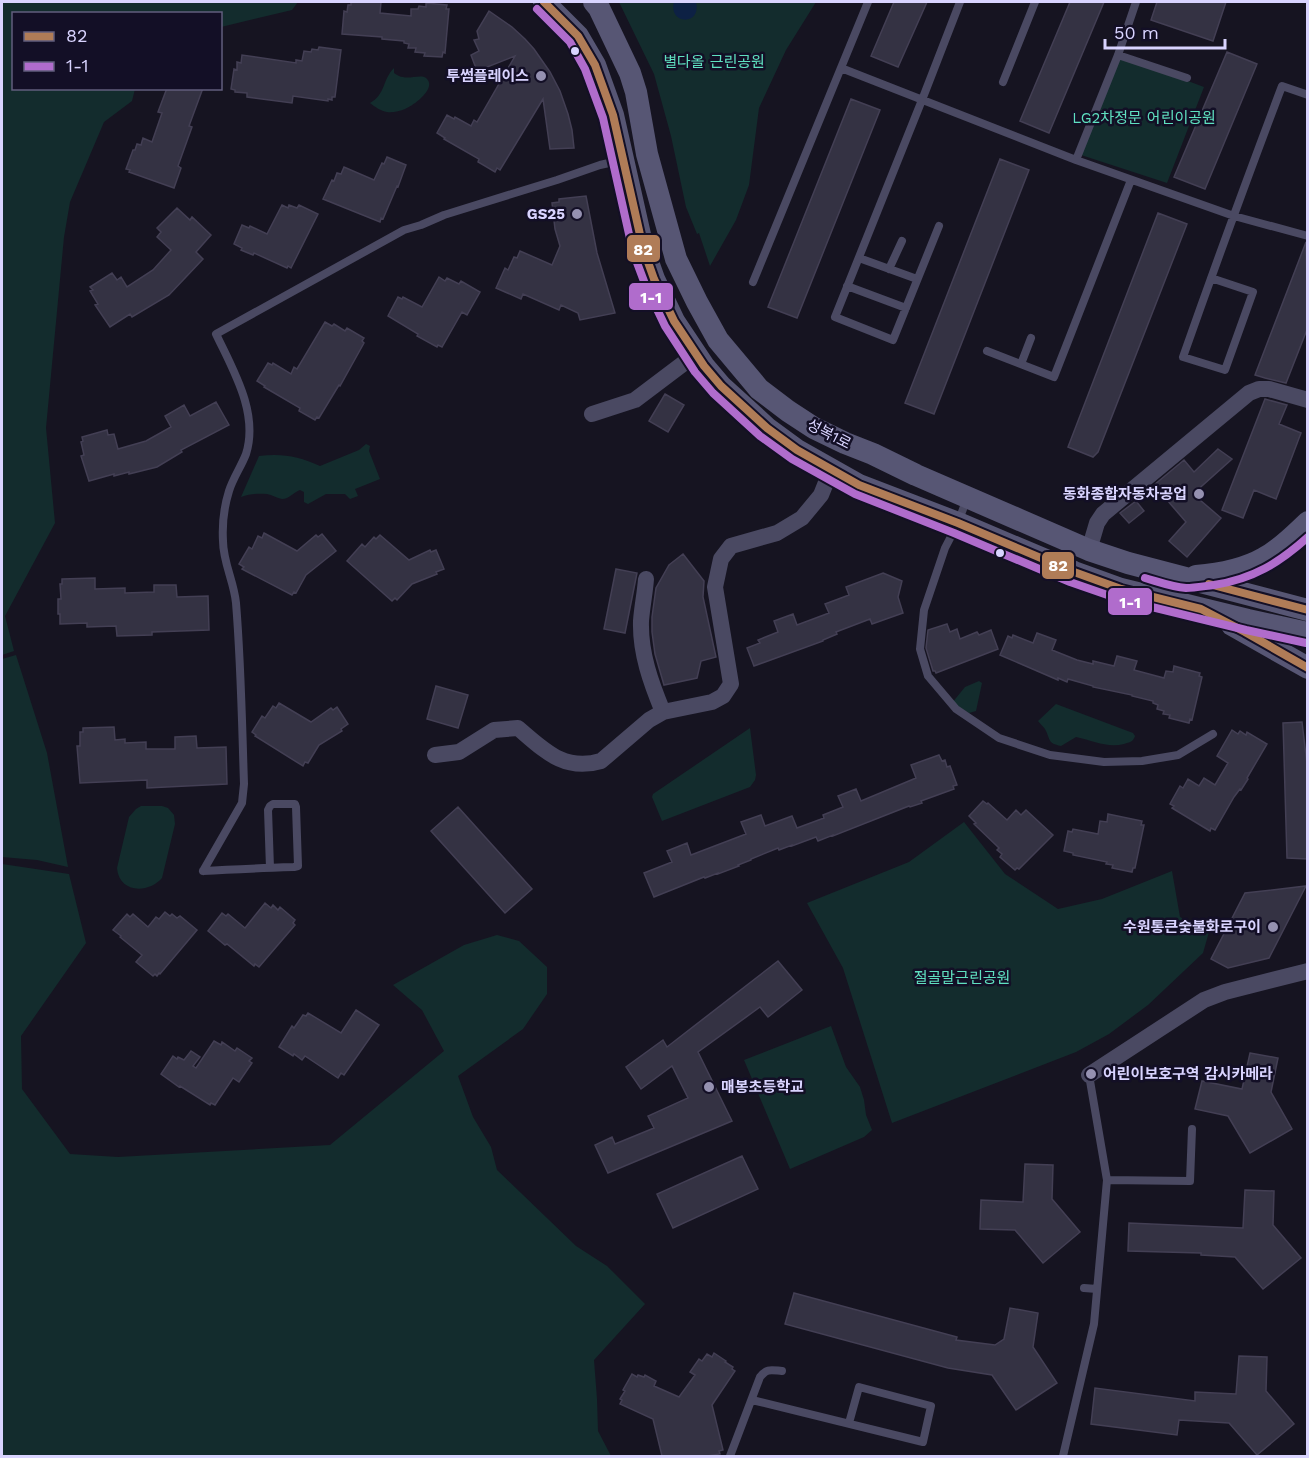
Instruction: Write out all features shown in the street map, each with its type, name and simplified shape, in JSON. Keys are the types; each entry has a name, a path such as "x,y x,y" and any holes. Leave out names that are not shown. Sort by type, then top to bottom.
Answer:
{"street":[{"name":"성복1로","path":"544,2 578,36 591,58 613,115 635,157 676,259 697,302 718,340 759,389 814,428 1089,550 1128,563 1308,610"},
{"name":"성복1로","path":"594,2 630,73 636,92 635,157 643,248 654,279 674,321 694,352 721,386 767,428 797,450 859,485 958,523 1074,572 1112,586 1308,633"},
{"path":"592,414 634,400 684,363 694,352"},
{"path":"1089,550 1097,523 1103,514 1249,393 1259,389 1269,389 1308,400"},
{"path":"435,755 459,752 494,730 518,728 548,753 572,764 591,764 601,761 649,720 663,712 712,702 723,696 731,684 715,587 721,559 731,546 777,533 802,518 821,495 831,470"},
{"path":"1186,578 1243,568 1265,558 1308,522"},
{"path":"646,579 641,622 643,653 663,712"},
{"path":"1201,609 1256,637 1308,668"},
{"path":"1089,1075 1204,1000 1308,971"}],"lane":[{"path":"753,282 868,2"},
{"path":"939,226 893,340 835,317 960,2"},
{"path":"1003,82 1035,2"},
{"path":"1076,160 1119,55 1136,2"},
{"path":"1119,55 1187,78"},
{"path":"841,68 1131,180 1234,216 1308,236"},
{"path":"1211,278 1253,292 1225,370 1183,357 1211,278 1282,86 1308,95"},
{"path":"270,868 268,810 273,804 295,804 298,866 270,868 203,871 242,803 244,784 235,600 223,543 223,523 229,490 248,445 249,417 239,386 216,334 404,230 444,214 600,165 635,157"},
{"path":"987,351 1054,377 1131,180"},
{"path":"889,269 902,241"},
{"path":"859,258 917,279"},
{"path":"848,286 906,308"},
{"path":"1021,364 1031,338"},
{"path":"967,497 958,523 945,548 924,610 920,649 928,676 956,709 999,738 1050,755 1104,762 1178,755 1213,734"},
{"path":"1062,1456 1094,1324 1107,1180 1089,1075"},
{"path":"1107,1180 1190,1181 1192,1129"},
{"path":"1084,1288 1097,1289"},
{"path":"730,1456 760,1377 770,1370 782,1371"},
{"path":"752,1400 923,1442 931,1406 859,1387 849,1423"}],"green space":[{"path":"2,2 298,2 292,10 222,27 222,12 12,12 12,90 135,90 132,101 104,122 70,202 64,237 46,428 55,523 5,616 14,651 2,655"},
{"name":"별다올 근린공원","path":"619,2 816,2 786,50 759,108 749,185 736,220 710,266 699,233 697,234 686,207 671,136 654,74"},
{"name":"LG2차정문 어린이공원","path":"1118,55 1204,87 1167,183 1081,155"},
{"path":"394,68 394,73 401,77 426,78 429,87 418,101 409,107 387,112 370,103 379,95"},
{"path":"366,444 370,446 369,451 380,479 355,489 358,496 350,499 345,494 326,494 308,504 304,502 304,492 300,490 282,499 269,494 241,497 259,456 290,456 320,466 359,450"},
{"path":"16,655 47,753 68,867 37,860 2,857 2,659"},
{"path":"979,681 982,683 976,711 969,713 952,703 965,687"},
{"path":"1056,704 1133,733 1135,736 1132,741 1118,745 1106,745 1076,737 1061,746 1053,744 1038,721"},
{"path":"750,728 756,775 750,787 662,821 652,797 653,794"},
{"path":"141,806 168,808 174,815 175,824 162,878 149,887 135,888 123,882 117,868 129,817"},
{"name":"절골말근린공원","path":"964,822 1005,874 1058,909 1102,899 1172,871 1180,917 1209,932 1203,953 1148,1005 1109,1034 1076,1052 892,1123 843,968 807,903 909,862"},
{"path":"2,864 69,874 86,943 21,1036 22,1089 70,1154 118,1157 330,1145 444,1051 422,1010 393,985 464,945 497,935 519,941 547,967 547,994 523,1029 458,1076 473,1117 491,1147 497,1170 576,1246 607,1266 645,1304 594,1360 598,1431 611,1456 2,1456"},
{"path":"831,1026 846,1067 860,1087 872,1130 864,1137 790,1169 744,1060"}],"water":[{"path":"674,2 696,2 697,10 690,19 685,20 676,15 673,10"}],"building":[{"path":"351,2 381,2 380,13 411,16 411,9 418,9 419,6 426,7 426,3 447,5 446,9 449,9 445,53 443,52 442,57 424,56 425,53 415,52 416,48 408,48 409,44 404,41 342,34 344,11 347,12"},
{"path":"894,2 927,2 898,67 871,56"},
{"path":"1070,2 1104,2 1049,133 1020,121"},
{"path":"1157,2 1226,2 1213,41 1151,20"},
{"path":"489,11 525,39 550,72 568,114 574,148 550,149 543,99 500,170 497,168 495,172 478,162 479,159 437,133 447,115 471,126 474,120 477,122 515,56 477,71 471,55 479,51 474,40 479,39 477,31"},
{"path":"319,47 341,50 335,97 332,97 332,100 293,96 292,103 247,97 247,93 235,92 231,89 234,69 237,70 237,62 241,63 242,55 296,63 296,60 302,61 304,51 311,52 312,49 318,50"},
{"path":"1227,52 1257,64 1205,189 1174,177"},
{"path":"166,90 202,90 189,126 192,127 178,166 181,168 174,188 126,169 137,144 141,145 143,138 152,142 162,113 158,112"},
{"path":"851,99 880,110 797,318 768,307"},
{"path":"387,157 406,165 398,187 380,222 323,199 332,180 334,181 337,173 341,174 344,167 374,180"},
{"path":"1000,159 1029,170 934,414 905,403"},
{"path":"586,196 597,253 615,313 580,320 578,313 561,305 559,310 523,294 521,299 496,288 505,268 508,270 514,257 517,258 520,251 552,265 560,246 555,229 552,203 559,202 559,199"},
{"path":"282,205 297,208 299,205 318,214 291,268 241,250 242,248 234,244 242,225 267,234"},
{"path":"177,208 190,220 192,217 211,235 196,252 203,259 169,295 132,317 130,314 110,327 95,305 98,304 90,287 112,273 117,280 121,277 127,287 153,270 171,250 157,237 161,232 157,228"},
{"path":"1158,213 1187,224 1098,452 1093,457 1068,447"},
{"path":"1306,242 1308,327 1286,383 1255,375"},
{"path":"439,277 459,284 461,281 480,292 467,315 462,312 442,347 438,345 437,347 417,336 418,334 388,316 398,297 402,299 403,297 422,307"},
{"path":"325,322 332,326 334,324 345,331 347,328 364,338 362,341 364,343 340,386 319,418 315,420 257,381 268,363 272,365 273,363 291,374 294,367 297,369"},
{"path":"665,394 684,405 668,432 649,421"},
{"path":"1265,399 1287,405 1279,424 1301,433 1276,499 1254,490 1243,518 1222,510"},
{"path":"216,402 229,425 181,450 182,452 157,467 129,474 129,472 114,476 114,474 89,481 81,456 84,455 82,437 107,430 108,435 114,434 118,449 146,441 171,427 165,416 184,405 190,416"},
{"path":"1218,449 1232,459 1193,494 1221,518 1187,557 1169,541 1186,522 1154,485 1184,460 1194,472"},
{"path":"1136,501 1144,511 1129,523 1120,513"},
{"path":"264,533 297,551 316,535 318,537 322,534 336,551 306,575 296,593 292,595 242,569 244,567 239,564 249,547 252,549 258,536 262,538"},
{"path":"380,535 409,560 430,550 431,552 436,550 444,569 412,584 397,600 395,598 392,601 347,561 362,544 365,547 374,537 376,539"},
{"path":"683,554 704,581 703,597 716,657 701,661 697,678 664,685 655,654 652,632 656,588 669,565"},
{"path":"616,569 637,573 625,633 604,629"},
{"path":"883,573 902,581 898,597 903,613 872,624 870,619 836,632 837,634 823,641 754,666 747,648 760,643 758,640 778,632 774,621 793,614 797,625 829,613 825,604 849,595 846,587"},
{"path":"95,578 95,589 125,588 125,593 154,592 154,585 176,585 177,597 208,596 209,630 117,636 116,626 87,627 87,623 60,624 58,599 61,599 62,579"},
{"path":"947,624 950,632 957,629 960,639 977,632 979,635 991,630 998,649 936,673 933,671 926,648 928,630"},
{"path":"1037,633 1056,640 1052,650 1093,664 1093,661 1114,666 1117,656 1137,661 1134,670 1164,678 1166,671 1173,672 1174,666 1200,673 1199,676 1202,677 1192,720 1190,719 1189,723 1169,718 1170,715 1163,714 1164,711 1157,709 1158,705 1153,701 1068,679 1067,682 1058,678 1058,680 1000,655 1008,636 1012,638 1013,635 1033,643"},
{"path":"436,686 468,695 458,728 427,719"},
{"path":"279,703 311,722 331,708 333,710 337,707 348,724 341,729 342,731 319,745 308,763 305,762 303,766 252,732 262,716 265,718 273,706 276,708"},
{"path":"1302,722 1308,772 1308,859 1287,858 1283,723"},
{"path":"114,727 115,740 125,739 125,743 146,742 146,749 175,749 175,737 196,736 197,748 226,747 227,784 147,788 147,780 80,783 77,746 80,746 80,732 83,732 83,728"},
{"path":"1232,730 1238,734 1240,731 1246,735 1247,732 1267,744 1248,779 1234,797 1215,830 1211,828 1210,831 1172,808 1174,806 1170,804 1180,786 1183,788 1188,779 1199,786 1204,778 1215,785 1228,763 1217,756"},
{"path":"939,755 942,761 945,760 947,767 950,766 957,785 953,786 954,789 833,836 818,841 816,837 779,850 778,848 739,866 654,897 644,873 672,862 667,851 687,843 691,855 746,834 741,822 761,815 765,826 792,816 797,828 824,818 823,815 843,807 838,796 856,789 861,801 916,778 911,765"},
{"path":"983,801 1007,820 1016,810 1021,815 1026,810 1053,835 1019,869 1015,870 1000,857 1002,854 997,850 999,848 974,824 976,823 969,816"},
{"path":"458,807 532,889 505,913 431,831"},
{"path":"1108,814 1142,821 1141,825 1144,825 1135,868 1132,872 1112,868 1113,865 1106,864 1107,862 1064,851 1068,831 1072,832 1073,829 1098,834 1100,821 1107,822"},
{"path":"1306,886 1269,958 1228,968 1211,959 1245,893"},
{"path":"265,903 271,908 273,905 278,910 280,907 295,920 293,923 295,925 259,967 255,964 254,966 208,931 222,913 226,916 228,914 245,928"},
{"path":"165,912 177,918 180,916 197,930 160,974 153,976 136,962 142,955 113,930 127,914 130,917 133,914 148,927 156,917 159,919"},
{"path":"778,961 802,990 768,1017 760,1007 698,1052 732,1121 608,1173 595,1145 612,1137 615,1144 654,1128 648,1116 688,1098 672,1066 641,1089 626,1067 663,1040 667,1047"},
{"path":"356,1010 379,1025 344,1075 341,1073 338,1078 305,1056 302,1060 279,1047 292,1026 294,1028 303,1015 306,1016 308,1013 341,1033"},
{"path":"214,1041 221,1045 222,1042 235,1051 237,1048 252,1058 249,1061 252,1063 239,1082 233,1078 215,1105 211,1103 210,1105 161,1074 173,1056 184,1060 191,1051 200,1057 193,1066 196,1068"},
{"path":"1250,1053 1278,1058 1271,1092 1292,1129 1250,1153 1228,1116 1195,1109 1202,1081 1242,1089"},
{"path":"742,1156 758,1189 673,1228 657,1194"},
{"path":"1025,1164 1053,1165 1052,1199 1080,1232 1043,1263 1015,1230 980,1229 981,1200 1023,1202"},
{"path":"1245,1190 1274,1191 1273,1225 1301,1258 1263,1289 1235,1257 1201,1255 1201,1253 1128,1251 1129,1223 1243,1228"},
{"path":"794,1293 957,1337 956,1340 995,1345 1004,1339 1010,1308 1038,1313 1033,1347 1057,1383 1016,1410 992,1375 948,1368 785,1324"},
{"path":"714,1353 735,1371 712,1405 723,1450 719,1451 720,1454 707,1456 662,1456 653,1419 620,1404 625,1391 623,1390 632,1374 637,1377 645,1375 656,1381 654,1386 679,1397 695,1375 690,1372 699,1359 702,1361 707,1354 712,1357"},
{"path":"1239,1356 1267,1357 1266,1391 1294,1424 1257,1455 1229,1423 1179,1420 1177,1435 1091,1424 1095,1388 1195,1401 1195,1392 1236,1394"}],"transit line":[{"name":"82","path":"544,2 578,36 595,65 613,115 643,248 654,279 674,321 704,366 721,386 767,428 797,450 859,485 958,523 1074,572 1121,589 1201,609 1308,668"},
{"name":"1-1","path":"537,9 570,42 585,69 603,118 633,252 665,326 695,372 713,393 760,436 792,459 855,494 1070,582 1119,599 1306,643"},
{"name":"1-1","path":"1145,578 1186,588 1241,579 1276,562 1308,537"},
{"name":"82","path":"1209,584 1308,610"}],"place":[{"name":"투썸플레이스","path":"541,76"},
{"name":"GS25","path":"577,214"},
{"name":"동화종합자동차공업","path":"1199,494"},
{"name":"수원통큰숯불화로구이","path":"1273,927"},
{"name":"어린이보호구역 감시카메라","path":"1091,1074"},
{"name":"매봉초등학교","path":"709,1087"}]}
